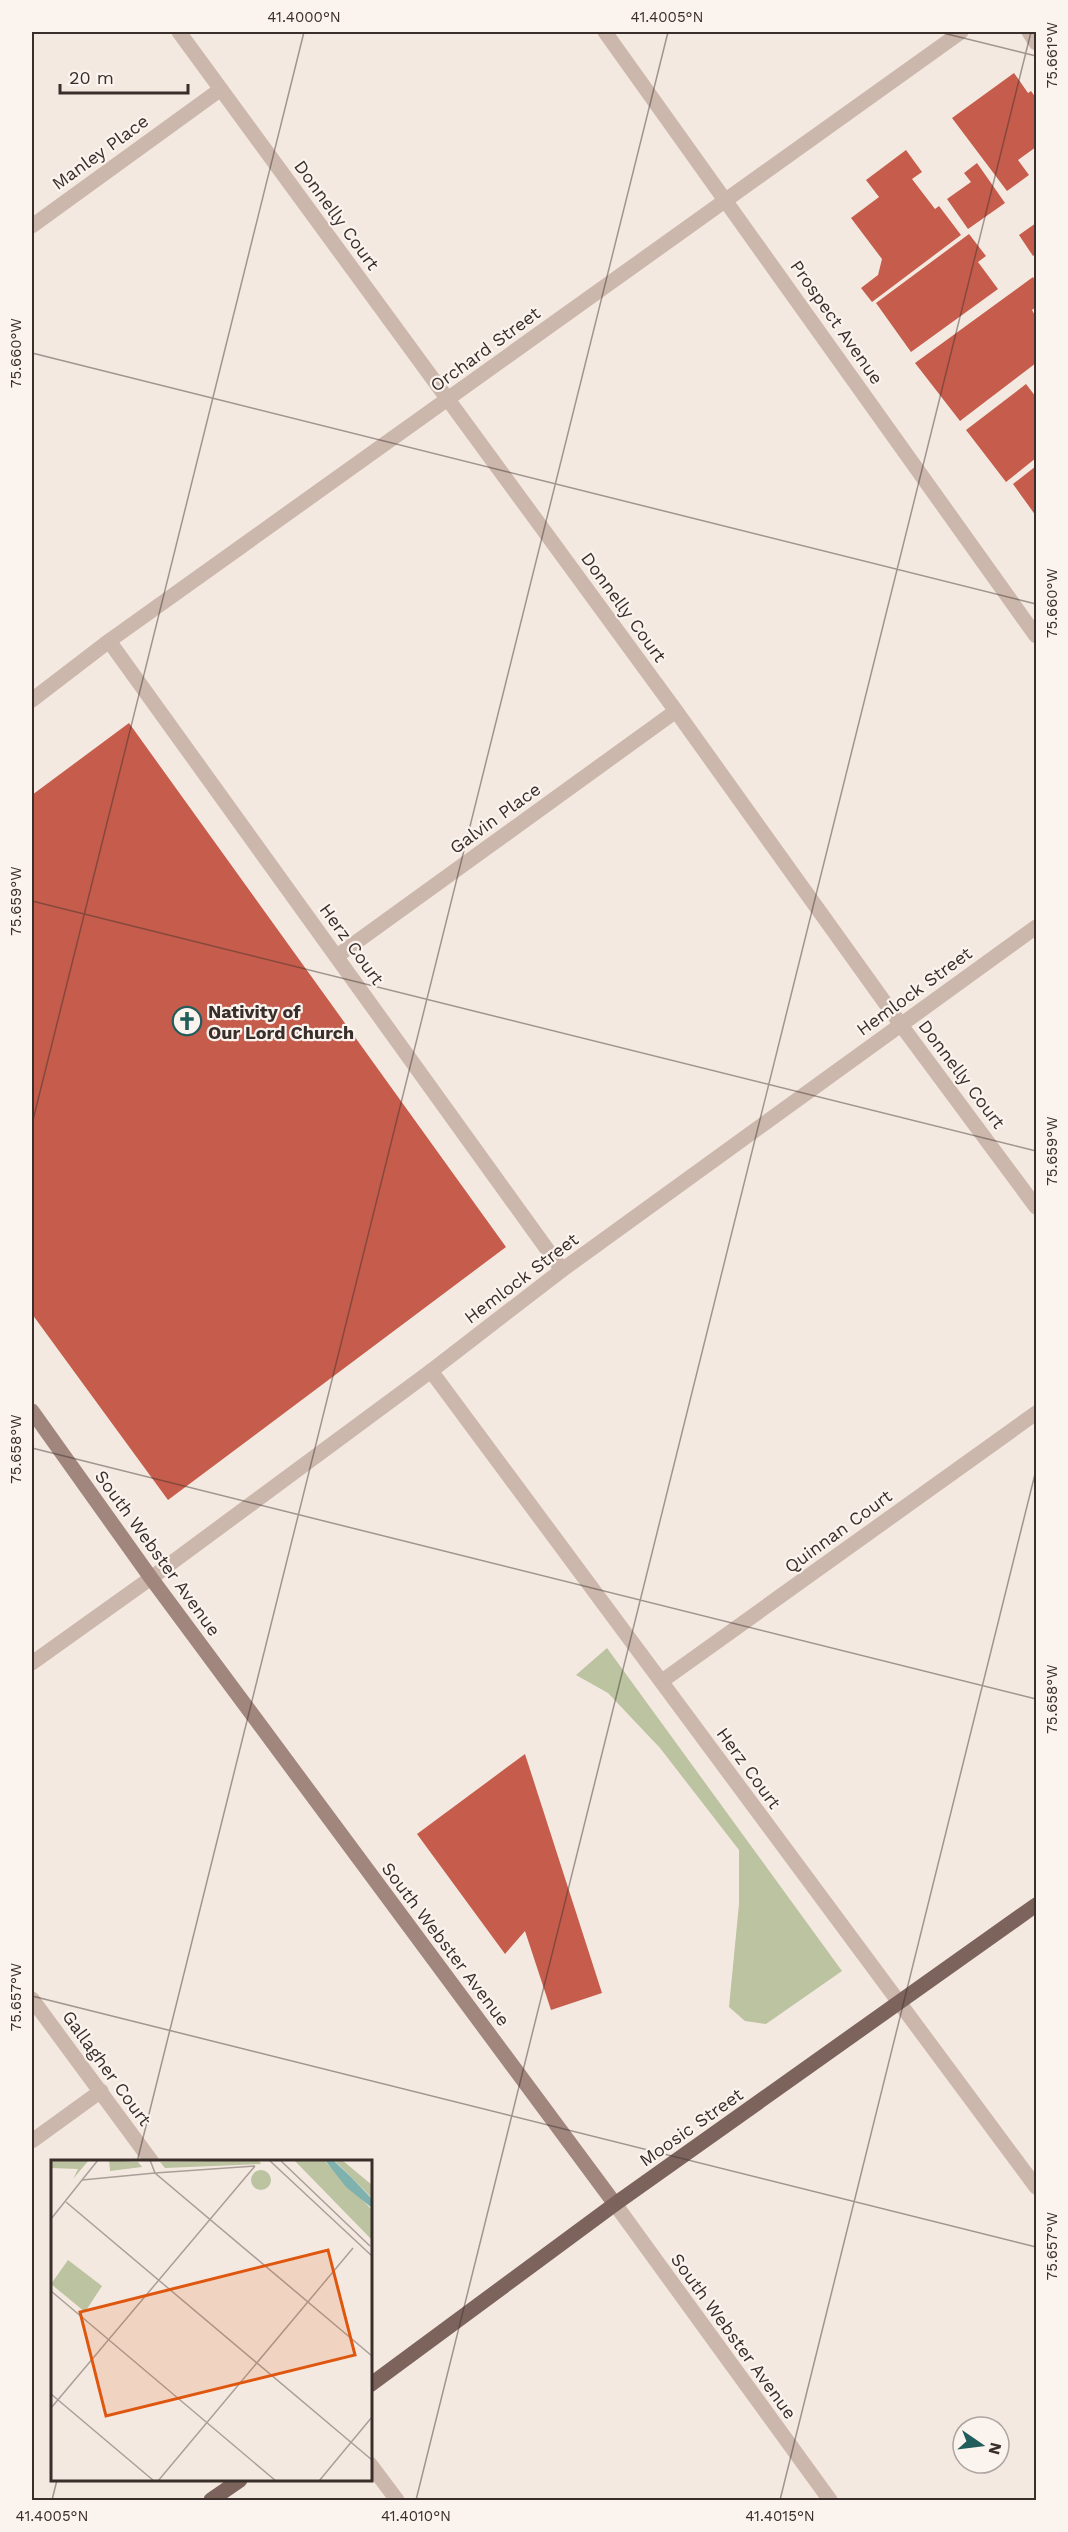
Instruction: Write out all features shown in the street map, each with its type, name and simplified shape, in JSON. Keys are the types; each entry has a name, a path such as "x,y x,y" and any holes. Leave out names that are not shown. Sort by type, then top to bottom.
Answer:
{"main road":[{"name":"Moosic Street","path":"372,2384 615,2204 1036,1905"},
{"path":"211,2500 239,2481"}],"street":[{"name":"Donnelly Court","path":"179,32 676,711 901,1025 1036,1207"},
{"name":"Prospect Avenue","path":"605,32 1036,636"},
{"name":"Orchard Street","path":"32,700 109,641 961,32"},
{"path":"1029,32 1036,42"},
{"name":"Manley Place","path":"32,226 220,89"},
{"name":"Herz Court","path":"109,641 562,1270"},
{"name":"Galvin Place","path":"337,956 676,711"},
{"name":"Hemlock Street","path":"32,1663 431,1371 562,1270 1036,927"},
{"name":"Herz Court","path":"431,1371 1036,2187"},
{"name":"South Webster Avenue","path":"32,1411 151,1578 615,2204 830,2500"},
{"name":"Quinnan Court","path":"662,1681 1036,1413"},
{"name":"Gallagher Court","path":"32,1999 151,2160"},
{"path":"32,2142 101,2091"},
{"path":"372,2467 398,2500"}],"green space":[{"path":"607,1648 842,1971 766,2024 745,2021 729,2007 739,1904 739,1850 660,1748 608,1693 576,1675"}],"building":[{"path":"1014,73 1028,93 1031,91 1036,98 1036,147 1018,160 1029,175 1007,191 952,118"},
{"path":"906,150 922,172 912,179 935,209 939,206 961,235 872,302 861,288 878,275 882,259 851,218 879,197 866,180"},
{"path":"977,163 1005,203 968,229 947,199 971,182 964,173"},
{"path":"1036,223 1036,254 1033,256 1019,235"},
{"path":"969,234 986,256 978,262 998,289 911,352 876,303"},
{"path":"1033,277 1036,282 1036,307 1032,310 1036,317 1036,363 960,421 915,363"},
{"path":"1026,384 1036,397 1036,458 1006,482 966,430"},
{"path":"1036,466 1036,516 1013,484"},
{"name":"Nativity of Our Lord Church","path":"129,723 506,1247 168,1500 32,1314 32,795"},
{"path":"525,1754 602,1993 551,2010 525,1931 505,1954 417,1834"}],"place":[{"name":"Nativity of Our Lord Church","path":"187,1021"}]}
